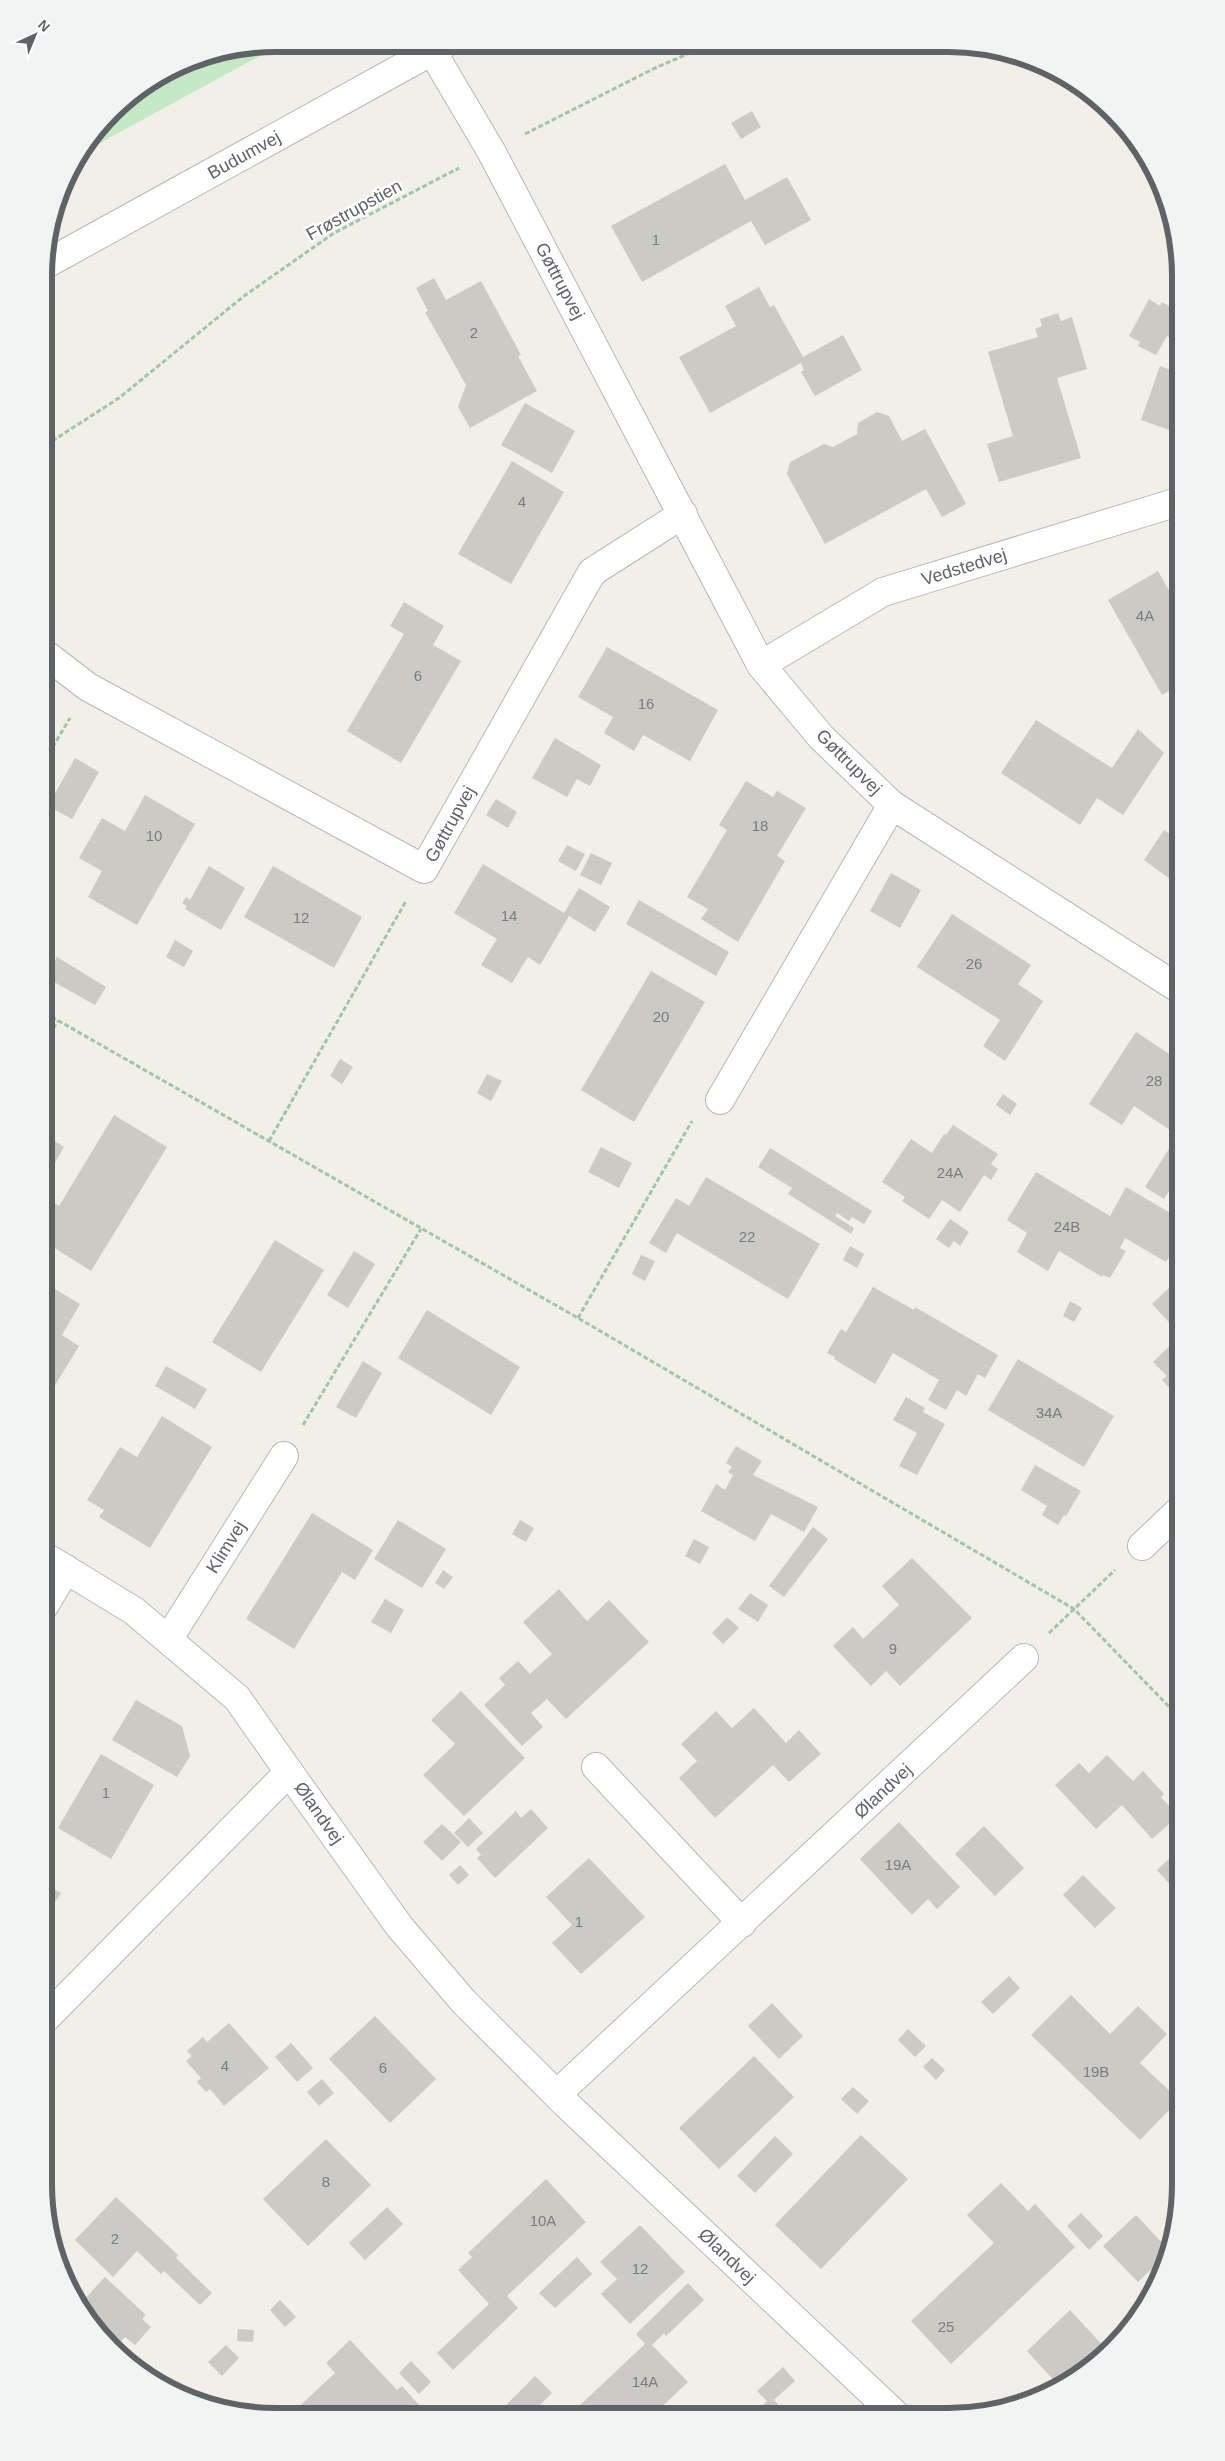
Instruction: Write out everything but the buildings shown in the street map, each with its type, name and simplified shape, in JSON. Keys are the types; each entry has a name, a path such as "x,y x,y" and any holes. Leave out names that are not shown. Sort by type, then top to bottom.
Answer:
{"street":[{"name":"Budumvej","path":"53,260 430,52"},
{"name":"Gøttrupvej","path":"439,52 761,665 821,737 892,805 1172,984"},
{"name":"Vedstedvej","path":"761,665 883,592 1172,505"},
{"name":"Gøttrupvej","path":"52,659 88,687 424,869 592,572 683,514"},
{"name":"Gøttrupvej","path":"720,1100 892,805"},
{"name":"Klimvej","path":"169,1638 284,1456"},
{"path":"1142,1546 1172,1518"},
{"path":"55,1562 134,1611 169,1638 237,1698 289,1772"},
{"name":"Ølandvej","path":"557,2094 1024,1658"},
{"path":"596,1767 742,1923"},
{"name":"Ølandvej","path":"52,2012 289,1772 399,1926 464,2002 557,2094 888,2408"}],"path":[{"name":"Frøstrupstien","path":"52,441 119,398 244,296 334,233 651,70 692,52"},
{"path":"52,748 88,687"},
{"path":"269,1141 424,869"},
{"path":"52,1017 578,1318 1074,1608 1172,1710"},
{"path":"52,1030 58,1020"},
{"path":"578,1318 694,1118 720,1100"},
{"path":"284,1456 421,1228"},
{"path":"1024,1658 1074,1608 1142,1546"}],"green space":[{"path":"266,53 95,146 129,108 164,83 204,64 247,54"}]}
